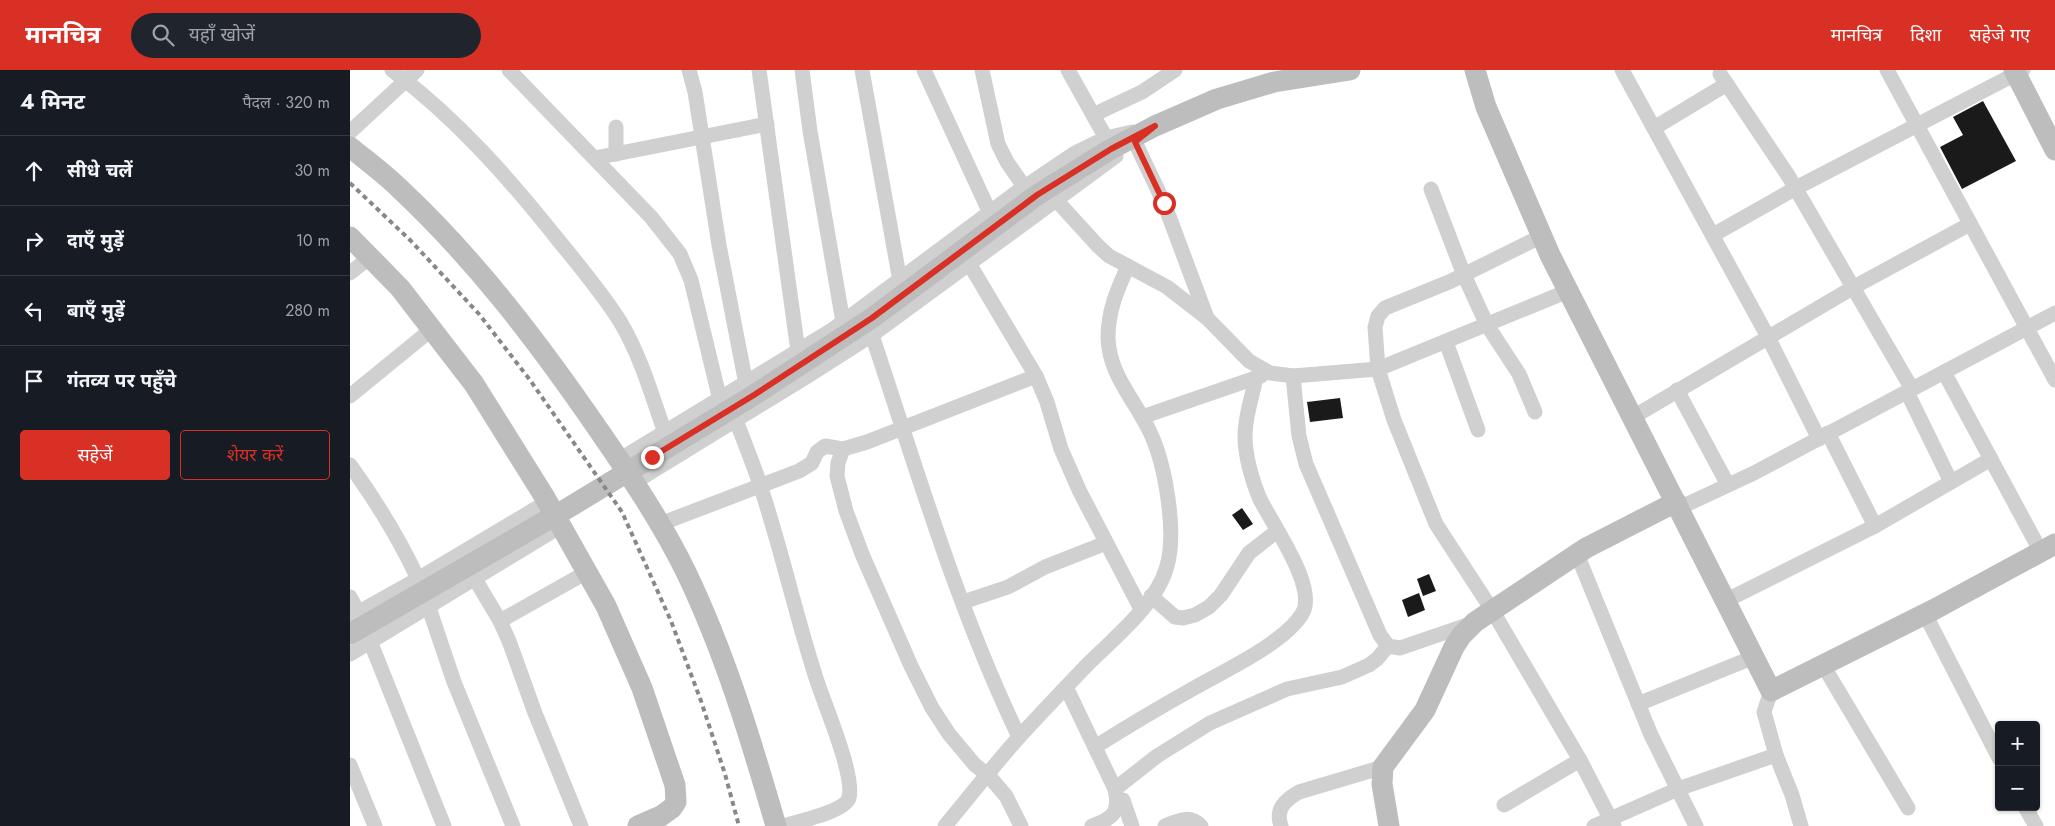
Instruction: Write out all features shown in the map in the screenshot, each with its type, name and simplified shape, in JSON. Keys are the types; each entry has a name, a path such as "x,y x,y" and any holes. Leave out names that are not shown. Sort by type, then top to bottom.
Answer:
{"street":[{"path":"392,70 411,75 511,180 597,288 621,324 636,354 665,433"},
{"path":"508,70 651,217 680,254 691,280 720,400"},
{"path":"689,70 703,136 719,245 746,384"},
{"path":"759,70 798,351"},
{"path":"802,70 810,130 843,322"},
{"path":"862,70 900,281"},
{"path":"924,70 990,213"},
{"path":"982,70 998,144 1007,162 1039,194 1109,256 1167,287 1207,318 1263,376"},
{"path":"1068,70 1106,138"},
{"path":"1093,115 1142,92 1175,70"},
{"path":"350,634 568,508 812,358 872,318 1039,194 1111,149 1155,126 1217,99 1274,82 1350,70"},
{"path":"1475,70 1486,107 1542,236 1771,691 1764,712 1776,755 1792,795 1801,826"},
{"path":"1622,70 1768,338 1874,526"},
{"path":"1887,70 2055,380"},
{"path":"1713,235 1796,188 2018,71 2055,150"},
{"path":"1654,128 1723,74 1796,188 1854,287 1909,390 1951,482"},
{"path":"350,132 411,75"},
{"path":"595,158 767,124"},
{"path":"633,483 872,335 970,265 1039,194 1075,153 1106,138 1155,126"},
{"path":"619,460 746,384 843,322 990,213 1039,194 1135,142 1155,126"},
{"path":"616,128 616,154"},
{"path":"1135,142 1164,203 1207,318"},
{"path":"350,147 400,189 471,262 566,383 660,524 686,571 712,633 754,751 776,826"},
{"path":"1431,189 1464,275 1487,325 1519,374 1535,412"},
{"path":"1633,416 1854,287 1970,224"},
{"path":"1542,236 1464,275 1385,308 1378,316 1375,327 1378,369 1394,420 1436,524 1484,616 1580,760 1612,822"},
{"path":"350,237 400,288 474,384 547,502 606,606 642,688 675,785 676,802 672,808 661,816 638,826"},
{"path":"350,273 370,257"},
{"path":"970,265 1036,376 1047,402 1060,449 1141,610"},
{"path":"945,826 1020,737 1141,610 1167,567 1171,536 1167,491 1162,469 1150,432 1114,369 1108,338 1114,296 1128,266"},
{"path":"1142,417 1263,376 1293,376 1378,369 1568,290"},
{"path":"1389,826 1382,784 1383,767 1424,710 1461,636 1484,616 1577,554 1677,505 1728,485 2055,313"},
{"path":"350,396 432,329"},
{"path":"872,335 941,546 1003,703 1020,737"},
{"path":"1446,342 1478,430"},
{"path":"1771,691 1925,614 2048,548 1991,459 1944,372"},
{"path":"660,524 808,466 821,448 831,446 843,449 867,442 1036,376"},
{"path":"1095,747 1147,715 1251,658 1285,632 1303,614 1307,604 1302,579 1259,497 1251,475 1246,449 1245,429 1263,376"},
{"path":"1293,376 1299,436 1306,464 1374,623 1388,646 1400,648 1484,616"},
{"path":"1677,390 1728,485"},
{"path":"736,420 761,486 816,680 841,751 850,790 844,805 784,826"},
{"path":"843,449 838,463 837,476 846,511 862,554 911,666 932,708 949,734 975,765 988,775 1006,796 1021,826"},
{"path":"1726,601 1874,526 1991,459"},
{"path":"350,465 382,511 418,579"},
{"path":"350,597 354,614 418,579 547,502"},
{"path":"350,654 561,526"},
{"path":"1151,596 1175,617 1183,618 1195,615 1209,608 1221,595 1249,553 1277,531"},
{"path":"963,602 1008,587 1045,568 1106,543"},
{"path":"1577,554 1651,735 1696,826"},
{"path":"500,621 588,572"},
{"path":"475,579 500,621 581,826"},
{"path":"428,605 454,682 513,826"},
{"path":"1925,614 1995,750"},
{"path":"370,641 444,826"},
{"path":"1092,826 1107,820 1115,812 1119,795 1157,756 1210,724 1288,689 1342,677 1369,665 1388,646"},
{"path":"1638,704 1754,657"},
{"path":"1823,665 1908,808"},
{"path":"1066,687 1119,795 1132,826"},
{"path":"1594,826 1612,822 1678,789 1776,755"},
{"path":"1504,806 1580,760"},
{"path":"350,765 375,826"},
{"path":"1281,826 1279,820 1280,808 1293,796 1383,767"},
{"path":"2027,811 2036,826"},
{"path":"1165,826 1181,819 1190,818 1200,826"}],"building":[{"path":"1983,101 2016,161 1962,189 1940,147 1963,135 1953,117"},
{"path":"1340,398 1343,418 1310,422 1307,402"},
{"path":"1242,508 1253,524 1243,530 1232,515"},
{"path":"1429,574 1436,591 1423,596 1417,579"},
{"path":"1419,593 1425,610 1408,617 1402,600"}],"railway":[{"path":"350,183 411,241 479,314 530,380 622,512 671,621 701,701 725,774 739,826"}],"route":[{"path":"652,457 754,395 872,318 1037,195 1111,149 1155,126 1135,142 1164,203"}]}
